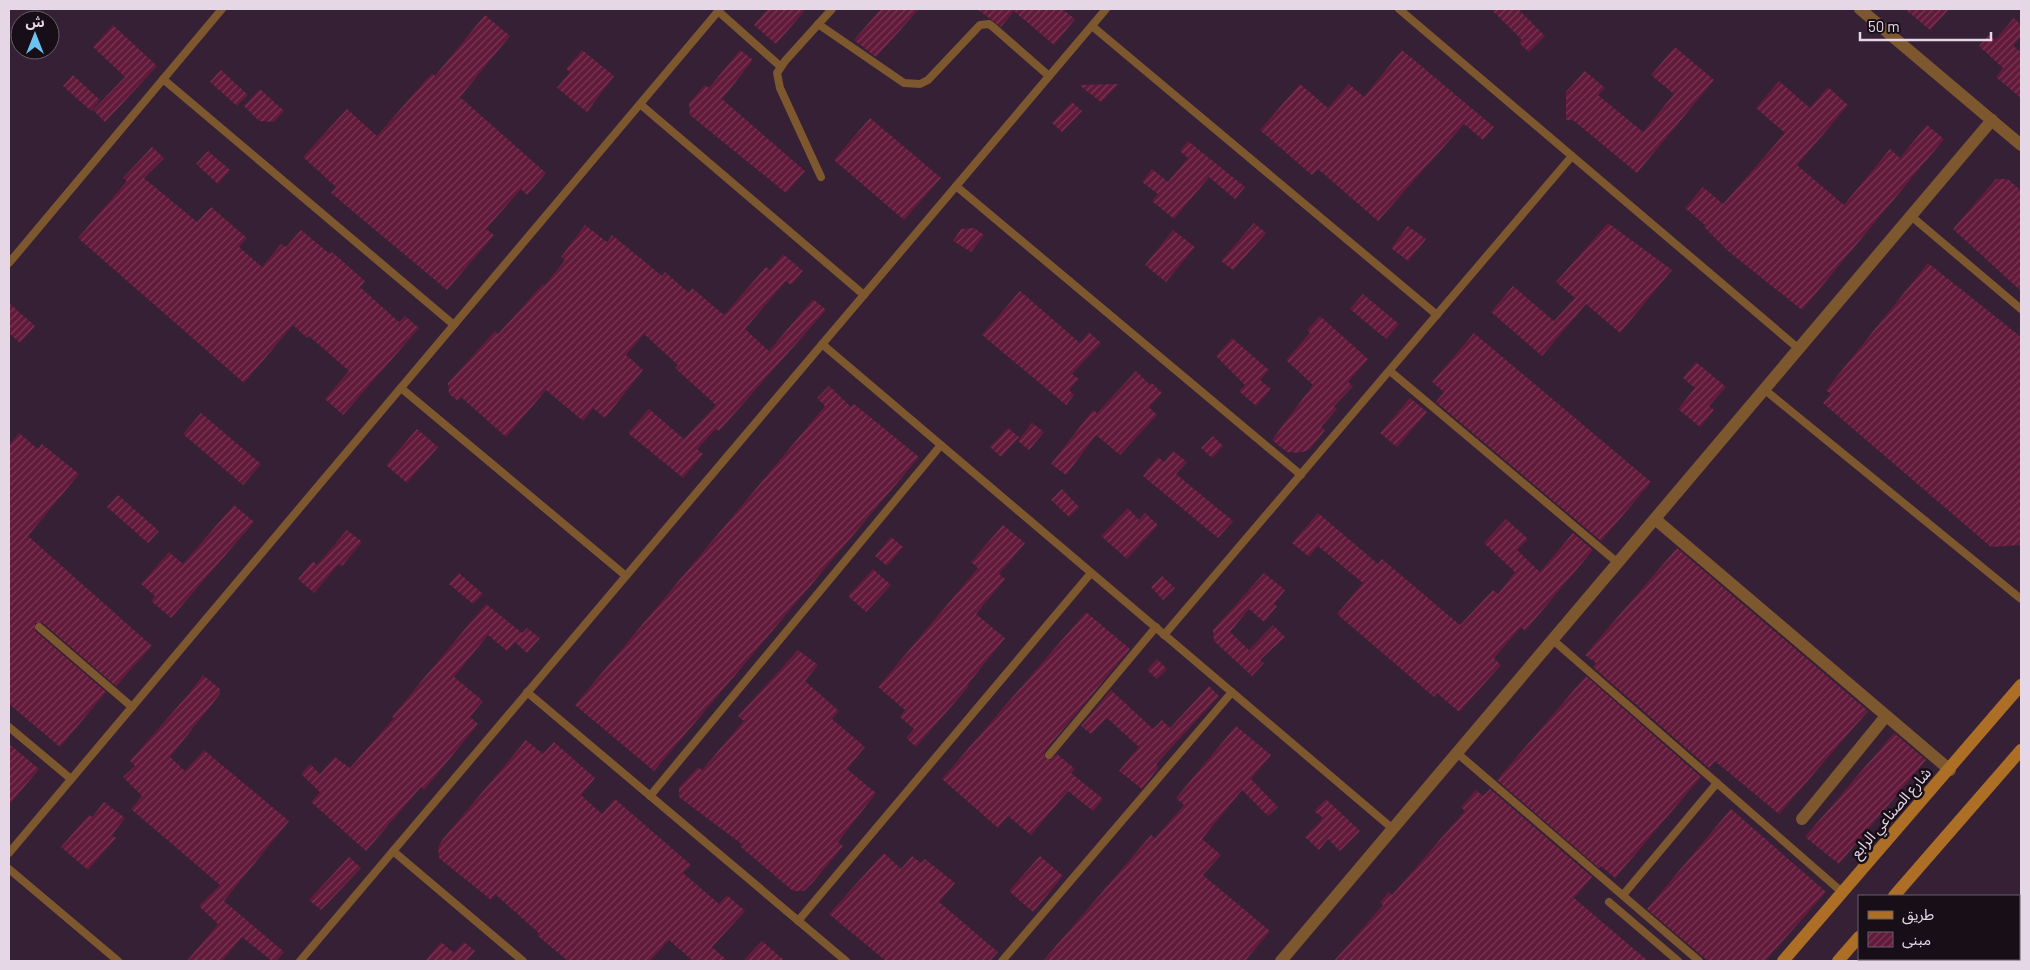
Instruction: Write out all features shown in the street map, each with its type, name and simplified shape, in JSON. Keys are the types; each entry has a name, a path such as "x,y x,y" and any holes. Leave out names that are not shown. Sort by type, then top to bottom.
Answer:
{"main road":[{"name":"شارع الصناعي الرابع","path":"1784,961 1950,770 2021,685"},
{"path":"1895,895 2021,750"},
{"path":"1838,961 1858,938"}],"street":[{"path":"1860,9 2021,145"},
{"path":"1281,961 1992,120"},
{"path":"1655,519 1950,770"},
{"path":"1802,819 1886,716"}],"lane":[{"path":"9,263 222,9"},
{"path":"821,177 780,88 777,74 780,66 832,9"},
{"path":"300,961 1106,9"},
{"path":"1399,9 1799,349"},
{"path":"9,853 719,10 780,66"},
{"path":"818,24 904,83 920,84 928,80 977,28 984,24 993,27 1049,76"},
{"path":"1092,26 1436,316"},
{"path":"163,79 454,325"},
{"path":"640,104 864,295"},
{"path":"1164,635 1572,156"},
{"path":"956,186 1301,475"},
{"path":"1911,216 2021,309"},
{"path":"822,344 1393,829"},
{"path":"1390,371 1618,563"},
{"path":"401,388 626,576"},
{"path":"1764,390 2021,599"},
{"path":"650,796 941,445"},
{"path":"798,921 1091,573"},
{"path":"39,627 132,707"},
{"path":"1049,755 1156,627"},
{"path":"1552,640 1843,893"},
{"path":"527,692 846,961"},
{"path":"1002,961 1232,692"},
{"path":"9,727 71,779"},
{"path":"1457,753 1699,961"},
{"path":"1622,895 1717,783"},
{"path":"393,851 523,961"},
{"path":"9,869 118,961"},
{"path":"1609,902 1678,961"}],"building":[{"path":"768,9 806,9 776,44 754,25"},
{"path":"881,9 919,9 876,57 854,40"},
{"path":"977,9 1062,9 1075,19 1054,45 1014,11 1001,27"},
{"path":"1491,9 1518,9 1545,36 1529,52 1519,43 1522,40"},
{"path":"1905,9 1949,9 1930,30"},
{"path":"485,15 510,36 460,97 546,173 527,195 521,189 486,229 494,235 447,290 331,193 336,187 303,157 347,109 377,136 432,73 435,76"},
{"path":"2014,18 2021,25 2021,36 2013,46 2021,52 2021,98 1996,77 2003,68 1979,46 1989,35 1995,40"},
{"path":"113,25 157,66 105,122 93,110 125,77 93,47"},
{"path":"1675,47 1714,80 1637,173 1573,120 1566,120 1566,92 1585,71 1605,88 1598,95 1643,132 1674,94 1651,75"},
{"path":"582,50 614,76 587,112 557,88 570,72 566,69"},
{"path":"740,50 753,60 722,99 805,171 786,193 690,115 689,103 705,85 709,88"},
{"path":"1402,50 1494,127 1483,140 1464,124 1378,221 1318,169 1312,175 1260,130 1300,84 1328,108 1349,84 1364,97"},
{"path":"221,70 248,95 237,106 210,82"},
{"path":"73,75 100,100 91,111 63,86"},
{"path":"1779,81 1810,108 1828,87 1848,105 1797,165 1844,205 1890,149 1900,158 1927,125 1944,139 1802,310 1728,251 1704,227 1705,225 1685,208 1703,187 1723,204 1785,133 1756,108"},
{"path":"1119,84 1101,102 1079,85"},
{"path":"260,89 284,111 274,122 259,121 244,106"},
{"path":"1072,102 1082,111 1062,132 1052,123"},
{"path":"870,118 941,178 904,220 834,160"},
{"path":"1188,141 1245,187 1235,199 1209,177 1174,219 1152,201 1158,194 1142,182 1152,169 1168,182 1188,158 1180,151"},
{"path":"152,147 164,158 144,178 197,222 211,207 247,238 239,247 262,267 281,244 286,247 301,230 330,254 332,252 365,281 360,287 399,322 405,316 419,328 343,415 325,399 349,371 309,336 307,338 293,325 244,383 78,238 127,181 123,178"},
{"path":"208,151 230,170 218,184 196,164"},
{"path":"1996,179 2008,179 2021,191 2021,291 1953,229"},
{"path":"1254,223 1266,233 1233,270 1221,261"},
{"path":"1608,223 1672,270 1620,333 1586,304 1542,356 1491,312 1513,286 1554,321 1575,298 1556,282"},
{"path":"585,225 607,242 612,235 662,276 665,272 689,293 692,288 724,315 766,267 770,270 783,254 803,271 791,285 786,281 745,329 769,351 813,299 826,310 719,431 716,429 697,449 703,454 683,478 628,433 649,409 684,439 716,405 675,368 678,365 644,334 626,355 643,370 605,418 593,408 583,421 546,390 506,437 461,397 458,401 449,394 448,383 495,331 498,334 543,284 545,285 565,260 561,257"},
{"path":"1408,226 1426,239 1408,261 1391,248"},
{"path":"974,228 984,235 971,252 953,241 961,229"},
{"path":"1173,230 1195,247 1166,282 1145,265"},
{"path":"1928,263 2021,337 2021,545 1991,547 1823,403 1831,394 1826,390"},
{"path":"1020,291 1080,343 1089,332 1101,343 1072,374 1079,379 1069,390 1074,395 1066,405 982,335"},
{"path":"1363,294 1399,324 1386,339 1350,309"},
{"path":"9,303 35,326 20,343 9,333"},
{"path":"1320,316 1368,359 1348,382 1353,386 1334,406 1337,409 1321,427 1325,430 1309,450 1299,453 1287,452 1272,440 1313,385 1286,360 1310,333 1307,330"},
{"path":"1474,333 1651,482 1601,541 1436,402 1444,392 1432,382"},
{"path":"1232,338 1269,370 1260,380 1271,389 1256,406 1239,391 1245,385 1216,356"},
{"path":"1696,362 1726,387 1709,406 1714,410 1700,427 1678,409 1695,388 1683,378"},
{"path":"1136,371 1150,385 1152,383 1162,393 1149,407 1157,415 1120,455 1096,435 1066,475 1051,464 1093,410 1097,413"},
{"path":"829,386 851,407 854,404 919,457 654,771 575,705 825,406 817,398"},
{"path":"1410,398 1427,412 1397,447 1380,433"},
{"path":"201,413 261,464 243,485 183,434"},
{"path":"1032,423 1044,432 1029,450 1018,441"},
{"path":"1008,428 1019,437 1001,457 990,447"},
{"path":"417,429 438,447 407,483 386,465"},
{"path":"19,433 38,449 42,444 79,474 28,536 152,646 116,686 43,623 35,623 35,631 106,692 60,747 9,704 9,445"},
{"path":"1213,436 1223,446 1212,458 1201,448"},
{"path":"1173,451 1187,462 1176,474 1233,521 1218,538 1143,476 1158,457 1164,462"},
{"path":"1062,489 1079,507 1069,517 1051,500"},
{"path":"118,495 159,531 148,543 107,507"},
{"path":"234,505 254,522 171,618 151,601 155,596 141,584 169,552 183,564"},
{"path":"1128,508 1139,520 1145,513 1158,525 1127,559 1101,536"},
{"path":"1318,513 1378,564 1382,559 1460,625 1493,590 1498,594 1515,572 1484,543 1506,519 1528,539 1517,550 1540,572 1573,533 1593,550 1525,631 1521,627 1494,658 1501,665 1459,712 1437,693 1434,697 1337,614 1363,583 1318,546 1309,557 1292,543"},
{"path":"1003,525 1025,543 999,574 1005,579 976,614 1005,638 967,685 969,686 916,747 906,738 914,729 900,717 905,710 878,687 978,568 971,562"},
{"path":"347,530 362,542 342,566 339,564 314,593 298,579 313,561 317,565"},
{"path":"891,537 903,547 887,566 875,556"},
{"path":"1677,548 1868,711 1779,814 1715,761 1709,768 1593,667 1596,663 1585,655"},
{"path":"873,569 891,585 866,612 848,596"},
{"path":"459,573 483,594 473,604 449,584"},
{"path":"1264,573 1285,590 1274,604 1277,606 1264,622 1249,609 1230,632 1249,650 1273,625 1285,637 1260,660 1264,663 1252,676 1214,641 1213,630"},
{"path":"1162,576 1175,588 1163,600 1151,587"},
{"path":"486,604 522,633 527,628 540,638 527,653 515,642 507,651 488,635 454,677 483,701 470,717 478,724 424,790 421,787 366,851 311,802 320,792 301,774 310,764 320,774 335,757 350,768 394,718 392,717"},
{"path":"1086,612 1130,649 1045,751 1044,756 1050,760 1057,754 1075,769 1071,773 1103,799 1093,811 1068,791 1031,835 1008,816 998,828 942,779"},
{"path":"798,650 818,665 805,681 839,711 832,719 865,747 847,769 876,793 838,842 843,846 804,891 793,891 741,847 743,845 679,797 679,788 698,767 702,770 744,721 738,716"},
{"path":"1157,659 1167,669 1157,679 1147,670"},
{"path":"203,675 220,689 220,694 170,757 185,771 204,750 289,821 224,901 284,952 276,961 272,961 242,937 222,961 187,961 218,924 199,906 220,885 131,809 142,796 123,777 135,766 130,761"},
{"path":"1586,676 1701,777 1615,878 1601,866 1599,868 1497,780"},
{"path":"1209,686 1219,696 1156,764 1159,767 1142,789 1119,771 1139,747 1107,718 1091,734 1081,726 1111,690 1153,729 1162,720 1170,728"},
{"path":"1236,726 1271,755 1251,779 1278,807 1268,816 1242,790 1202,839 1221,855 1203,875 1270,931 1245,961 1043,961 1151,835 1155,838 1184,805 1176,798"},
{"path":"1894,733 1926,760 1839,864 1805,837"},
{"path":"526,740 543,754 554,742 595,778 581,795 602,814 615,799 691,865 683,873 719,904 727,895 745,911 712,947 728,961 693,961 669,940 650,961 568,961 537,935 539,933 495,894 491,900 439,858 438,847 443,839"},
{"path":"9,744 39,769 9,805"},
{"path":"1490,789 1592,877 1574,898 1648,961 1334,961 1383,905 1380,902 1389,892 1392,895 1465,811 1461,807 1476,790 1483,796"},
{"path":"1326,799 1360,831 1340,851 1328,839 1319,850 1305,837 1323,818 1314,811"},
{"path":"104,802 125,818 112,835 116,838 88,870 61,847 89,815 92,817"},
{"path":"1731,809 1826,892 1765,961 1708,961 1647,909"},
{"path":"884,853 901,869 912,856 921,863 925,859 955,883 939,902 998,952 990,961 886,961 829,914"},
{"path":"1040,856 1063,876 1033,912 1009,891"},
{"path":"349,857 361,868 321,910 309,900"},
{"path":"762,941 785,961 743,961"},
{"path":"441,942 454,953 464,942 475,951 466,961 425,961"}]}
